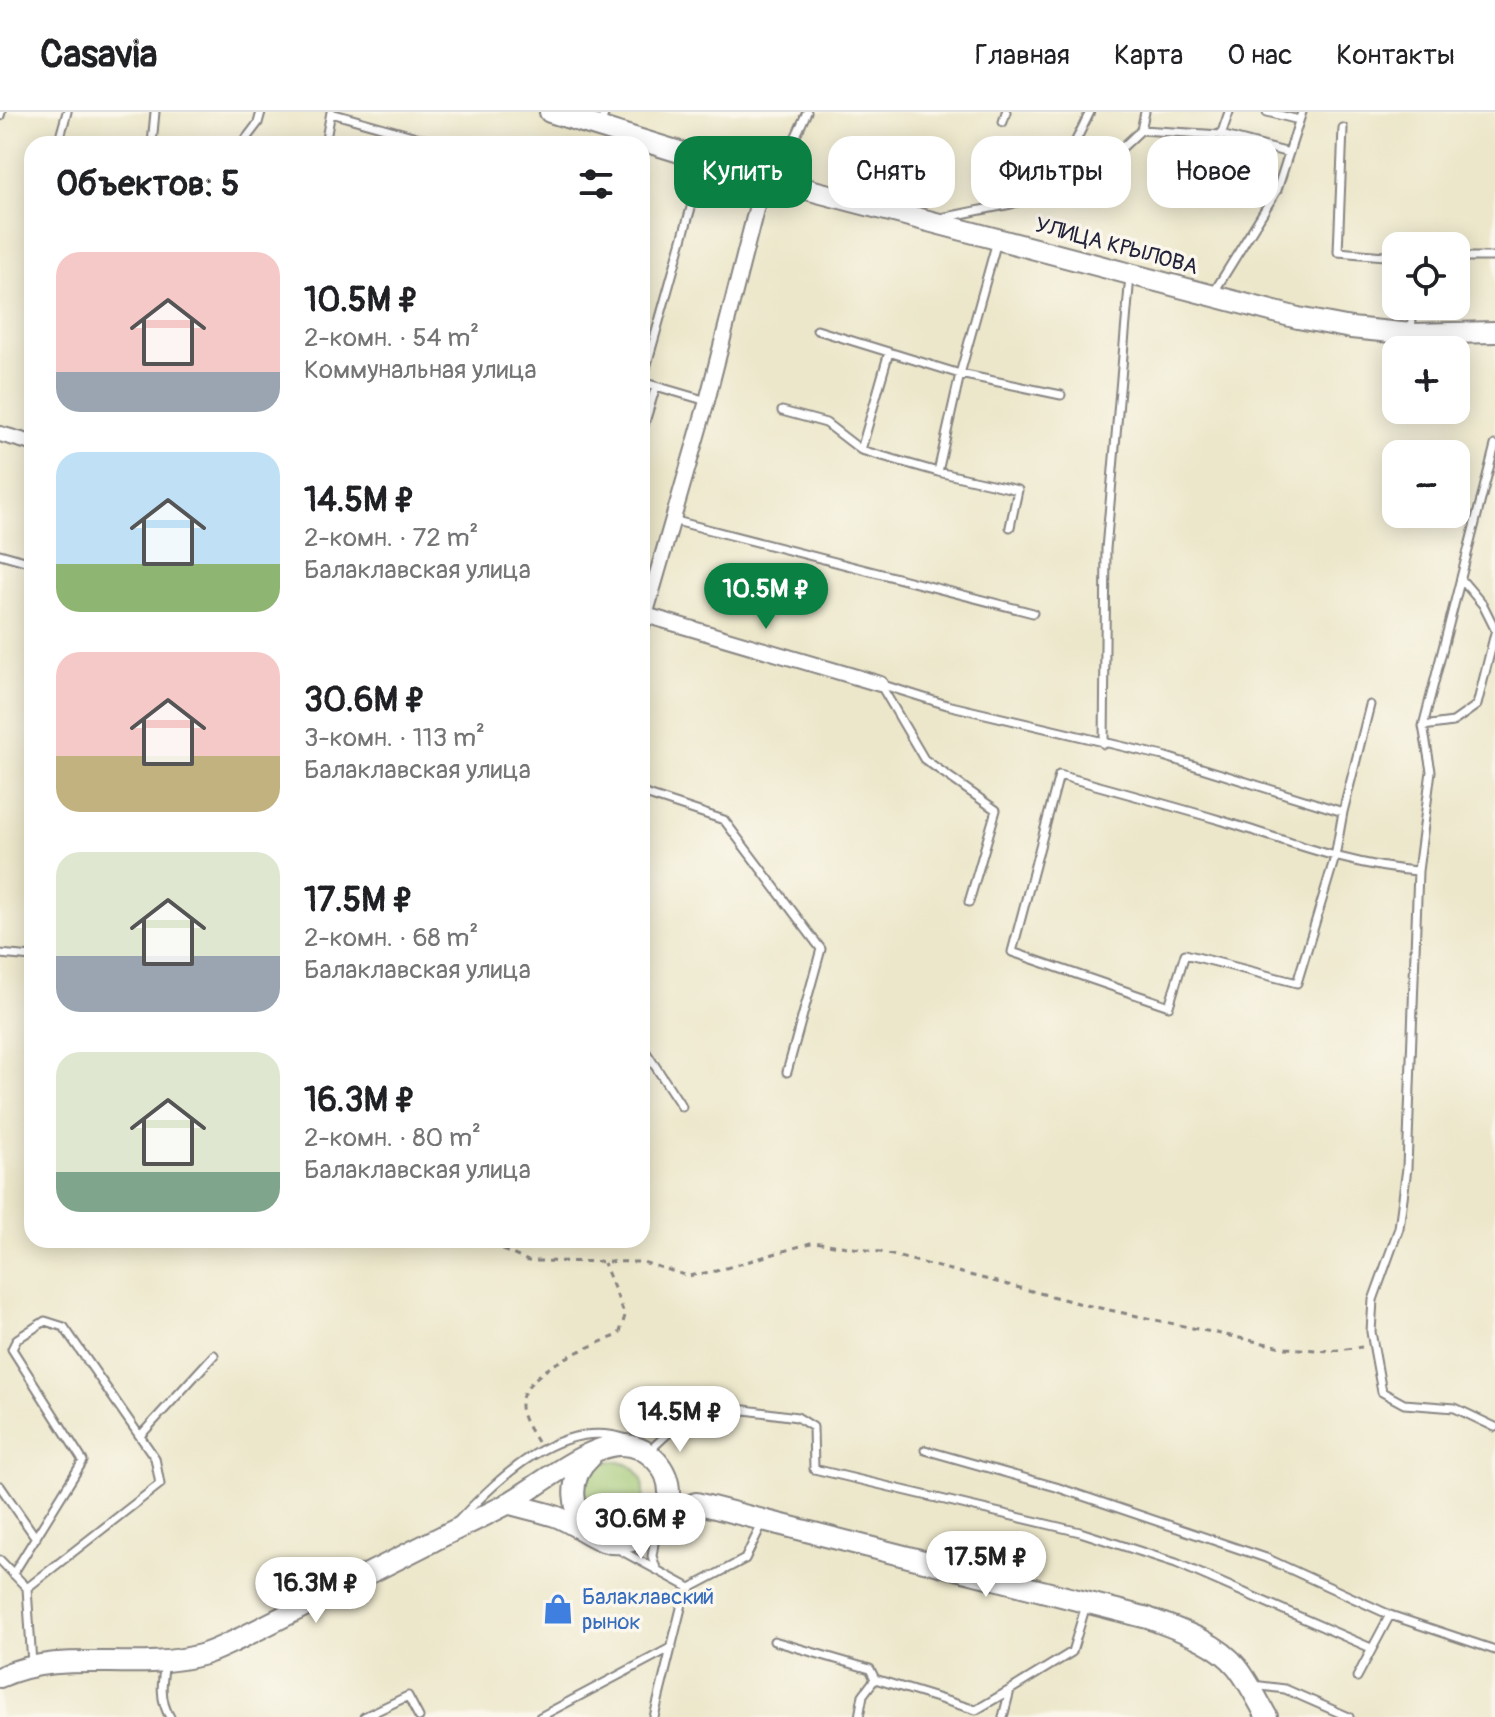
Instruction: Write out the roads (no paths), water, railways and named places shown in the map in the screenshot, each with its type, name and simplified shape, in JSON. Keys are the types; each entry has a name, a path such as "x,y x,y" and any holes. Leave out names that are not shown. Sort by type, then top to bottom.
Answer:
{"main road":[{"name":"УЛИЦА КРЫЛОВА","path":"550,112 602,120 626,136"},
{"name":"УЛИЦА КРЫЛОВА","path":"650,145 674,152"},
{"name":"УЛИЦА КРЫЛОВА","path":"812,190 1338,326 1411,334 1495,332"},
{"path":"0,1677 32,1664 166,1660 201,1655 241,1638 508,1503 597,1451 622,1445 642,1450 661,1466 668,1485 668,1505 661,1519 652,1530 634,1541 623,1543 597,1538 556,1517 508,1503"},
{"path":"597,1451 576,1476 573,1492 575,1508 582,1523 597,1538"},
{"path":"668,1485 696,1503 763,1522 1148,1618 1191,1635 1222,1652 1240,1670 1267,1717"},
{"path":"661,1519 696,1503"}],"street":[{"path":"650,594 762,208"},
{"path":"0,434 24,441"},
{"path":"650,620 880,684"}],"lane":[{"path":"60,136 67,112"},
{"path":"153,136 155,112"},
{"path":"248,136 258,123 261,112"},
{"path":"794,136 807,112"},
{"path":"1003,122 1006,112"},
{"path":"1078,136 1090,112"},
{"path":"1131,139 1141,130 1145,112"},
{"path":"1221,135 1229,112"},
{"path":"1212,295 1277,190 1301,116 1267,112"},
{"path":"327,136 331,113 413,136"},
{"path":"1343,128 1338,252 1382,256"},
{"path":"1141,130 1221,135 1289,153"},
{"path":"650,354 691,208"},
{"path":"927,220 990,208"},
{"path":"938,472 960,374 998,239"},
{"path":"1470,257 1495,257"},
{"path":"1104,744 1106,549 1130,274"},
{"path":"1411,334 1412,320"},
{"path":"817,330 960,374 1061,395"},
{"path":"861,450 889,352"},
{"path":"650,384 707,401"},
{"path":"650,406 656,386"},
{"path":"782,411 826,423 861,450 1018,490 1010,527"},
{"path":"1495,445 1423,726 1431,771 1418,871 1407,1168 1399,1228 1373,1300 1371,1332 1382,1392 1404,1404 1455,1408 1495,1427"},
{"path":"672,520 1033,613"},
{"path":"0,554 24,561"},
{"path":"1423,726 1453,722 1477,705 1495,631 1483,605 1461,579"},
{"path":"880,684 947,705 1163,756 1343,812"},
{"path":"880,684 924,759 996,810 969,902"},
{"path":"1370,705 1335,857 1297,983 1185,954 1169,1006 1012,952 1059,775 1335,857 1380,868 1418,871"},
{"path":"650,796 724,820 821,949 787,1072"},
{"path":"0,954 24,956"},
{"path":"650,1058 682,1107"},
{"path":"13,1574 83,1461 12,1349 17,1339 45,1321 64,1327 155,1458 160,1484 27,1588"},
{"path":"140,1436 214,1355"},
{"path":"447,1533 483,1494 542,1451 583,1433 599,1432 626,1439 642,1450 677,1425 745,1410 797,1417 813,1427 814,1469 1080,1532 1176,1563 1371,1648"},
{"path":"925,1450 1056,1487 1266,1558 1390,1615 1495,1650"},
{"path":"0,1486 36,1538"},
{"path":"656,1568 653,1545 661,1519"},
{"path":"654,1717 682,1604 690,1588 745,1559 763,1522"},
{"path":"597,1538 690,1588"},
{"path":"0,1560 27,1588 32,1664"},
{"path":"774,1641 870,1669 875,1679 976,1710 1072,1652 1088,1601"},
{"path":"1357,1677 1390,1615"},
{"path":"540,1717 672,1647"},
{"path":"166,1660 162,1690 165,1710 170,1717"},
{"path":"859,1717 863,1695 875,1679"},
{"path":"1249,1685 1285,1689 1349,1717"},
{"path":"1003,1717 1010,1690"},
{"path":"364,1717 408,1696 419,1717"}],"place":[{"name":"Балаклавский рынок","path":"558,1609"}]}
